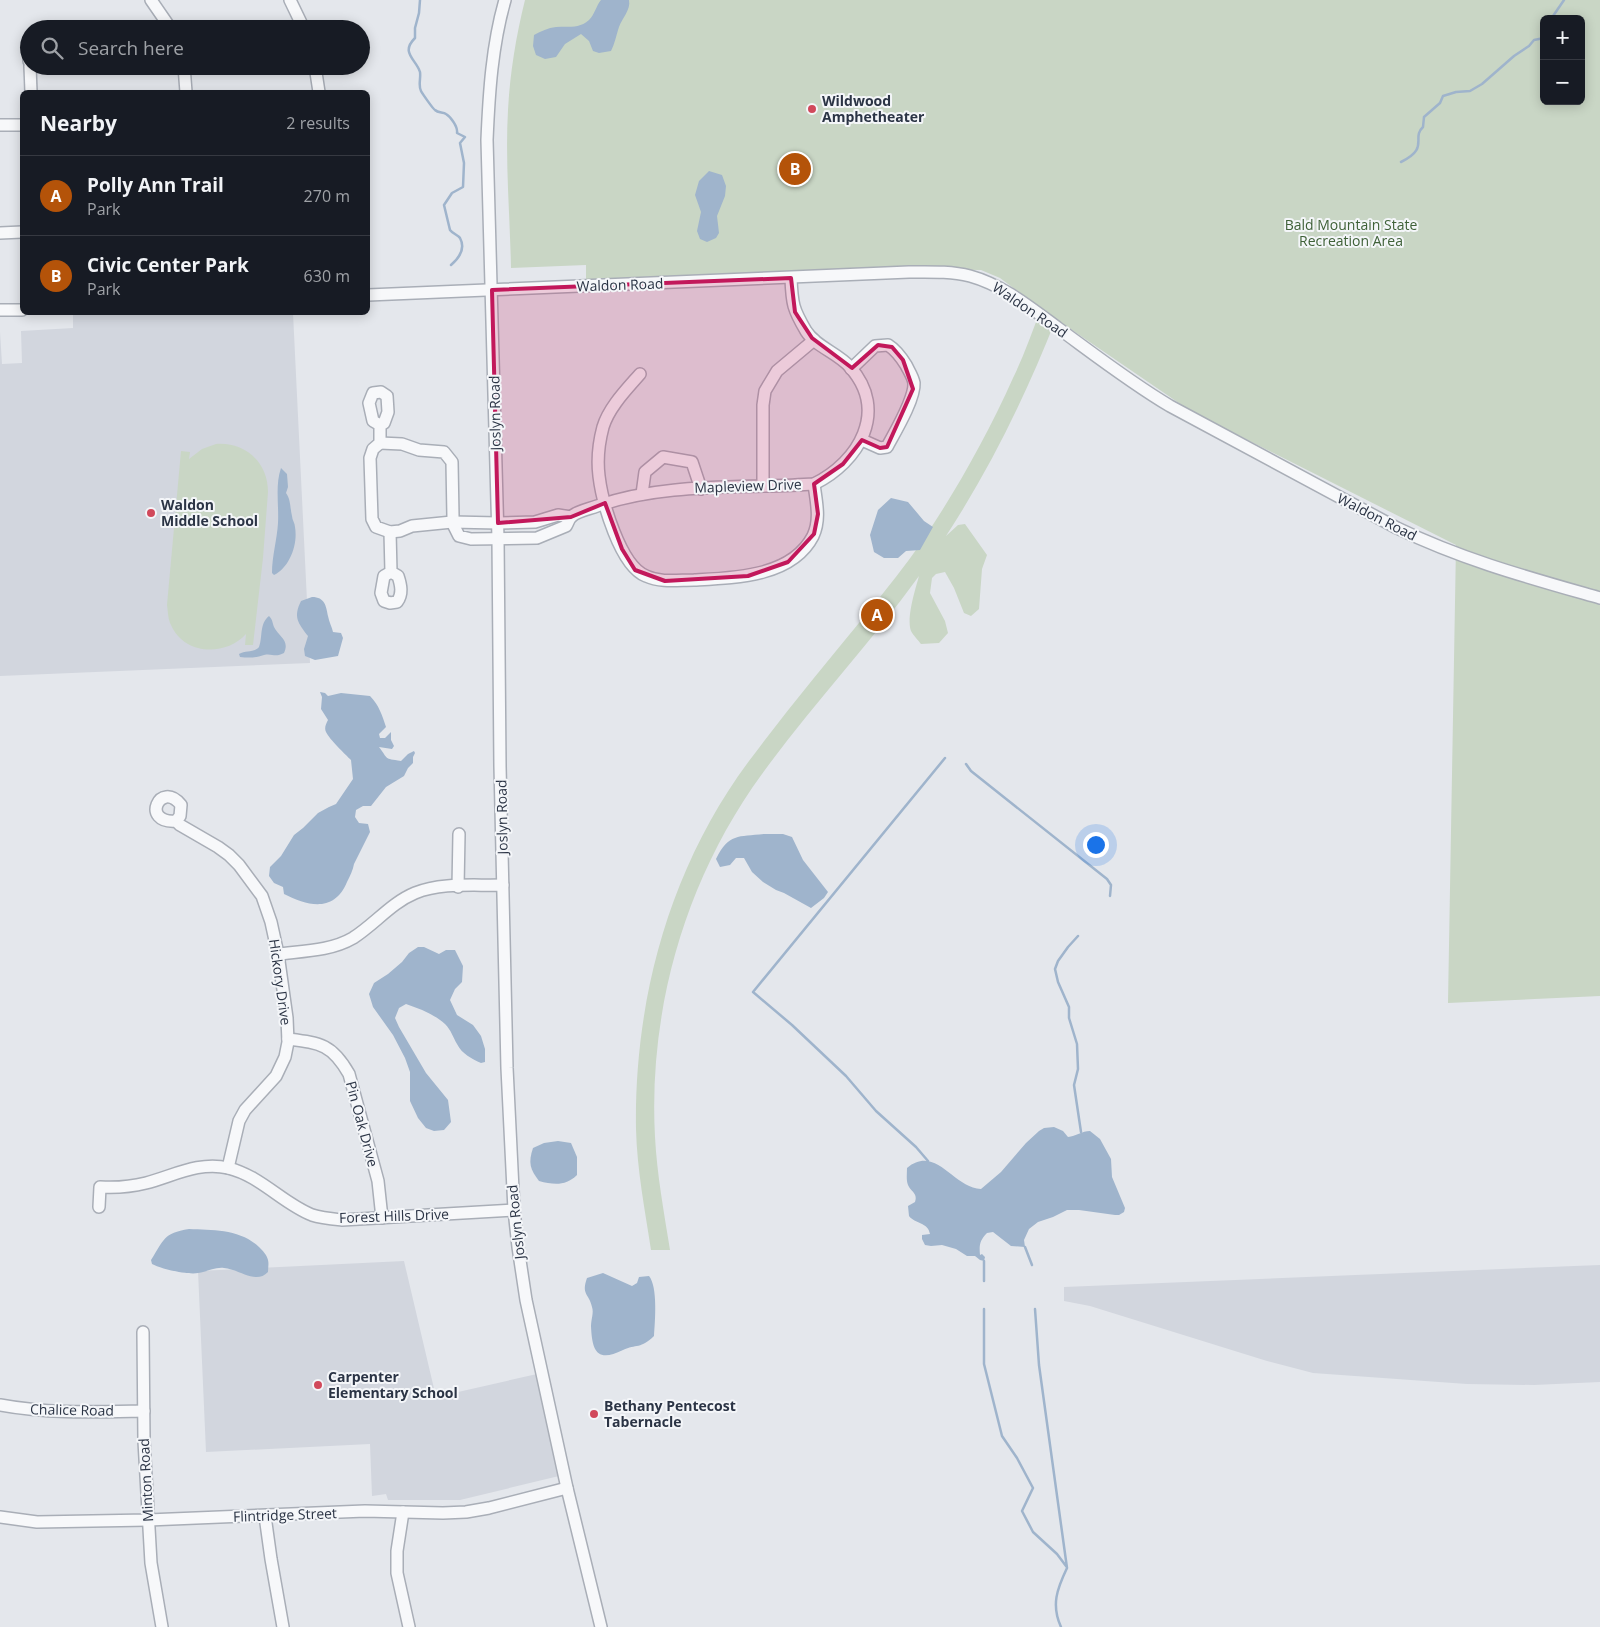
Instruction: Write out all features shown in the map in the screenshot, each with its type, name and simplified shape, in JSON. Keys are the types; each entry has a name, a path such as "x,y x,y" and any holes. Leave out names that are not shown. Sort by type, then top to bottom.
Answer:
{"street":[{"path":"152,0 165,20"},
{"path":"290,0 300,20"},
{"name":"Joslyn Road","path":"505,0 496,37 489,96 488,175 498,523 507,1068 514,1210 526,1300 601,1627"},
{"path":"31,90 32,75"},
{"path":"185,75 186,90"},
{"path":"316,75 319,90"},
{"path":"0,125 20,125"},
{"path":"0,233 20,232"},
{"name":"Waldon Road","path":"370,295 941,272 964,275 982,280 1019,300 1163,402 1390,524 1433,545 1472,560 1600,598"},
{"name":"Mapleview Drive","path":"571,517 566,526 537,538 471,538 459,536 452,522 535,522 558,515 571,517 605,503 662,491 814,484 829,476 843,464 862,440 868,403 866,393 860,379 852,369 806,332 795,312 791,278"},
{"path":"0,310 20,310"},
{"path":"763,486 763,405 765,391 777,372 814,340"},
{"path":"852,369 875,346 888,345 903,360 914,383 904,414 887,447 880,448 862,440"},
{"path":"640,374 614,406 604,425 599,455 599,475 614,534 635,570 645,576 665,581 724,579 748,576 788,562 806,547 814,534 818,514 814,484"},
{"path":"380,424 380,443"},
{"path":"380,443 402,444 419,450 438,450 448,455 452,462 452,522 412,526 400,531 390,532 376,527 372,519 370,458 373,449 380,443"},
{"path":"642,494 645,472 663,456 692,462 701,488"},
{"path":"535,522 537,538"},
{"path":"390,532 391,572"},
{"name":"Hickory Drive","path":"176,821 187,830 229,855 254,884 262,896 271,922 278,954 288,1038 285,1058 276,1076 248,1106 239,1121 228,1168"},
{"path":"458,887 459,834"},
{"path":"278,954 312,950 339,944 352,938 404,898 429,889 503,885"},
{"name":"Pin Oak Drive","path":"288,1038 316,1042 329,1049 342,1061 349,1074 378,1181 382,1218"},
{"name":"Forest Hills Drive","path":"99,1207 100,1187 122,1188 147,1183 202,1167 228,1168 246,1174 311,1214 326,1218 342,1220 514,1210"},
{"name":"Minton Road","path":"143,1332 148,1520 151,1563 162,1627"},
{"name":"Chalice Road","path":"0,1405 24,1410 144,1411"},
{"name":"Flintridge Street","path":"0,1517 37,1522 148,1520 365,1511 466,1512 568,1488"},
{"path":"403,1512 397,1573 409,1627"},
{"path":"266,1516 283,1627"}],"highlighted area":[{"path":"791,278 795,312 812,338 852,368 878,345 892,347 903,360 913,389 887,447 880,448 862,440 843,464 814,484 818,514 814,534 788,562 748,576 665,581 635,570 622,549 605,503 571,517 498,523 492,290"}],"shaded area":[{"name":"Waldon Middle School","path":"73,315 293,315 310,663 0,676 0,332 2,364 22,363 21,331 73,328"},
{"name":"Carpenter Elementary School","path":"404,1261 436,1397 537,1374 559,1476 460,1500 388,1500 386,1494 372,1496 370,1444 206,1452 198,1271"},
{"path":"1600,1265 1600,1382 1534,1385 1467,1384 1313,1373 1267,1361 1090,1306 1064,1301 1064,1287"}],"green space":[{"name":"Bald Mountain State Recreation Area","path":"525,0 1600,0 1600,996 1448,1003 1456,545 1192,412 1056,319 1007,430 978,484 946,536 958,525 965,524 987,555 982,569 979,609 971,616 964,613 945,572 936,574 932,578 930,593 945,621 948,633 939,643 921,644 912,633 910,625 912,603 919,576 762,774 735,814 712,857 693,901 677,946 666,993 658,1041 654,1089 655,1137 661,1194 670,1250 651,1250 638,1160 636,1129 637,1080 650,983 662,936 678,890 698,845 721,802 749,761 903,567 948,501 983,440 1003,399 1021,361 1041,309 1000,278 981,270 908,269 586,281 586,265 511,268 507,130 516,41"},
{"path":"216,444 236,446 253,456 264,472 268,492 253,645 245,645 246,634 227,647 205,649 185,642 177,635 170,623 167,605 181,451 190,452 189,459 202,449"}],"water":[{"path":"601,0 629,0 628,11 619,27 611,51 599,53 593,51 589,41 581,34 565,44 556,57 545,59 536,55 533,46 534,35 550,28 578,26 585,23 591,18"},
{"path":"709,171 722,175 726,186 725,196 717,216 719,233 716,238 707,242 700,239 697,231 701,212 695,195 699,181"},
{"path":"281,468 287,474 288,487 286,493 290,501 296,534 292,554 284,567 274,575 272,567 277,529 278,488"},
{"path":"891,498 908,502 924,521 933,527 920,550 906,551 898,558 884,558 874,552 870,535 878,510"},
{"path":"312,597 322,600 333,632 341,633 343,638 338,656 315,660 305,656 304,649 308,636 299,623 297,611 301,601"},
{"path":"269,616 274,627 285,642 284,653 252,658 240,657 239,654 255,650 259,647 262,627"},
{"path":"320,692 328,696 341,693 370,696 382,714 386,727 379,734 380,738 385,738 391,732 391,740 394,746 392,749 379,747 386,756 389,759 401,761 408,754 414,751 415,753 413,763 404,776 386,787 371,806 363,806 356,810 355,817 359,823 368,824 370,832 342,892 328,903 311,904 284,894 283,887 274,883 269,876 270,867 281,856 294,835 318,813 336,804 353,779 351,760 325,731 328,720 321,709 322,697"},
{"path":"783,834 792,837 803,860 828,892 824,898 811,908 763,882 752,872 744,858 736,858 730,865 720,867 716,859 730,840 741,836"},
{"path":"418,947 424,947 439,954 446,950 455,950 463,966 462,982 455,989 450,1000 457,1015 473,1025 481,1036 485,1049 485,1062 481,1063 471,1058 459,1048 447,1026 441,1020 406,1004 399,1008 395,1018 399,1027 426,1073 448,1100 451,1122 444,1130 434,1131 426,1128 418,1118 410,1101 410,1072 405,1058 393,1035 373,1007 369,994 374,983 388,974 409,953"},
{"path":"1054,1127 1063,1131 1068,1137 1090,1131 1100,1139 1111,1159 1112,1177 1125,1208 1124,1212 1115,1215 1067,1210 1038,1222 1029,1229 1024,1240 1025,1247 1011,1246 993,1232 987,1233 981,1240 980,1245 980,1255 982,1254 985,1257 984,1261 942,1245 925,1245 922,1235 930,1234 929,1230 909,1216 908,1206 915,1202 916,1197 907,1183 907,1168 917,1162 927,1161 936,1164 971,1187 981,1189 1001,1172 1039,1131 1044,1128"},
{"path":"558,1141 571,1143 577,1157 577,1175 573,1179 560,1184 539,1181 531,1166 533,1148 544,1143"},
{"path":"189,1229 226,1232 252,1241 267,1256 268,1272 258,1277 224,1268 188,1273 168,1270 152,1264 151,1260 165,1238 174,1233"},
{"path":"603,1273 632,1286 637,1283 639,1277 649,1276 654,1288 655,1305 654,1336 642,1345 607,1355 602,1355 595,1348 591,1326 593,1309 585,1291 587,1278"}],"waterway":[{"path":"420,0 415,38 409,48 410,56 420,72 420,89 434,109 448,115 455,125 457,133 465,137 460,143 464,163 463,187 452,193 444,205 450,230 462,242 462,250 459,257 451,265"},
{"path":"1554,15 1564,0"},
{"path":"1401,162 1410,157 1418,148 1424,117 1440,103 1443,96 1456,92 1470,91 1482,84 1534,40 1540,39"},
{"path":"928,1161 916,1147 876,1111 846,1076 792,1025 753,992 945,758"},
{"path":"966,764 971,771 1107,879 1111,885 1110,896"},
{"path":"1078,936 1058,961 1055,969 1058,982 1069,1007 1069,1018 1077,1044 1078,1069 1074,1085 1081,1132"},
{"path":"1025,1247 1032,1265"},
{"path":"984,1261 984,1281"},
{"path":"984,1309 984,1364 1002,1436 1017,1458 1033,1488 1022,1511 1033,1532 1057,1554 1066,1566"},
{"path":"1035,1309 1039,1365 1067,1568 1056,1597 1056,1611 1061,1627"}],"place":[{"name":"Wildwood Amphetheater","path":"812,109"},
{"name":"Civic Center Park","path":"795,169"},
{"name":"Waldon Middle School","path":"151,513"},
{"name":"Polly Ann Trail","path":"877,615"},
{"name":"Carpenter Elementary School","path":"318,1385"},
{"name":"Bethany Pentecost Tabernacle","path":"594,1414"}]}
